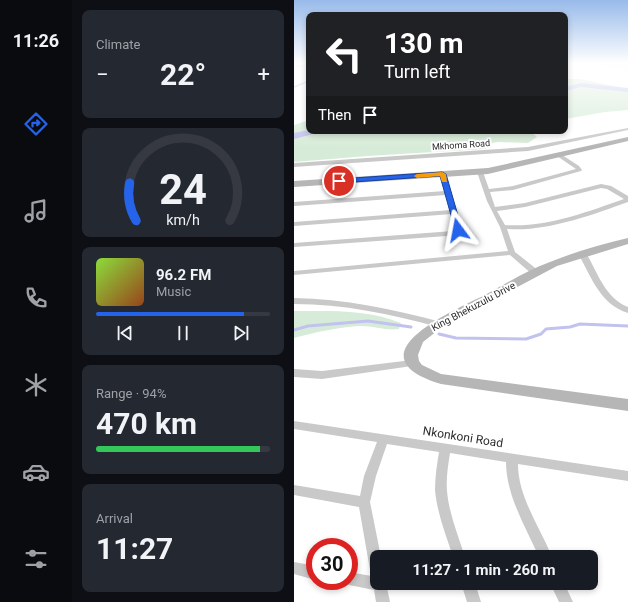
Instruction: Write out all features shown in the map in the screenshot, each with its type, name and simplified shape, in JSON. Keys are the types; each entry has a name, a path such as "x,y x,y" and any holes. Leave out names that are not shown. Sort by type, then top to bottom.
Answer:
{"street":[{"name":"Mkhoma Road","path":"294,165 528,148 628,129"},
{"path":"294,184 480,172 628,139"},
{"path":"487,191 513,188 579,170 559,155"},
{"path":"480,172 498,220 504,227 512,254 536,273"},
{"path":"294,245 447,234 458,230 442,174"},
{"path":"494,209 525,205 601,186 617,192 628,200"},
{"path":"294,204 448,192"},
{"path":"504,227 519,228 538,226 628,200"},
{"path":"294,224 453,212"},
{"name":"King Bhekuzulu Drive","path":"412,363 411,352 417,340 429,329 553,264 628,241"},
{"path":"294,274 512,254"},
{"path":"582,255 612,302 620,308 628,310"},
{"path":"294,301 354,307 408,316 438,324"},
{"path":"294,373 322,374 412,363 423,374 441,379 628,405"},
{"name":"Nkonkoni Road","path":"294,425 628,476"},
{"path":"373,550 364,502 370,476 384,438"},
{"path":"445,448 441,486 442,497 446,515 458,550"},
{"path":"512,458 512,474 516,491 543,550"},
{"path":"294,490 364,502"},
{"path":"294,568 306,571"},
{"path":"358,581 370,583"},
{"path":"381,590 384,602"},
{"path":"470,590 474,602"},
{"path":"560,590 566,602"}],"green space":[{"path":"568,91 628,91 628,110 605,112 568,118"},
{"path":"306,121 306,134 534,134 537,137 528,143 492,143 485,149 294,162 294,125"},
{"path":"294,311 335,311 362,313 388,318 401,323 399,329 366,326 344,327 294,338"}],"waterway":[{"path":"294,136 306,133"},
{"path":"294,330 308,326 368,321 411,327"},
{"path":"439,334 456,338 526,339 541,334 546,329 570,327 580,324 628,326"}],"slow traffic":[{"path":"417,176 442,174 444,181"}],"route":[{"path":"339,181 442,174 458,230"}]}
